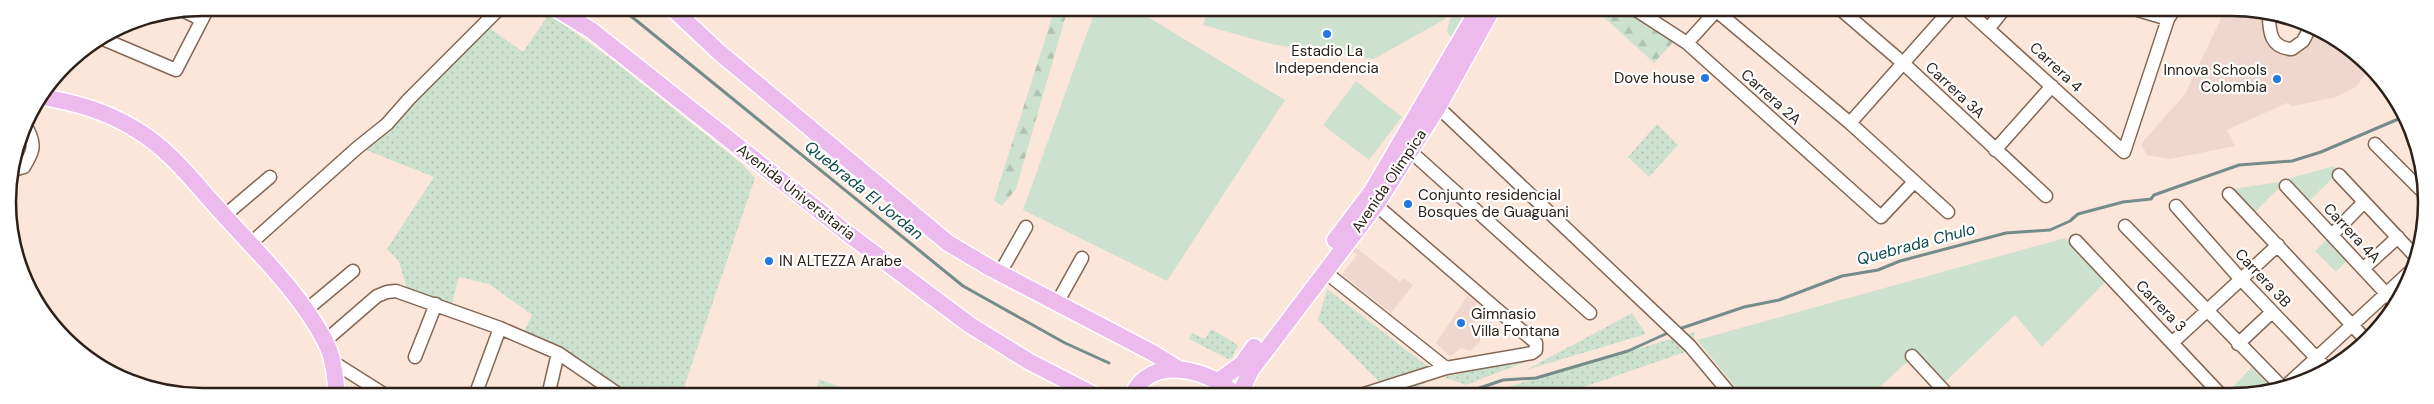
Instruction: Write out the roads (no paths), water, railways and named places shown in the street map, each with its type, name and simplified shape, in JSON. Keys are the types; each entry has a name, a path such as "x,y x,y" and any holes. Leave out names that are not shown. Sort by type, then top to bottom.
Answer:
{"main road":[{"name":"Avenida Universitaria","path":"568,16 591,30 851,236 970,325 1030,362 1080,388"},
{"path":"574,16 591,30"},
{"path":"672,16 720,53 948,243 1000,273 1153,353 1180,370"},
{"path":"681,16 720,53"},
{"name":"Avenida Olimpica","path":"1218,381 1242,364 1372,191 1473,16"},
{"name":"Avenida Olimpica","path":"1242,388 1251,370 1324,271 1376,206 1409,150 1438,107 1489,16"},
{"path":"48,98 93,109 136,129 167,152 224,216 251,243 305,311 325,341 333,362 336,388"},
{"path":"1136,388 1145,379 1161,372 1180,370 1196,372 1218,381 1227,388"}],"street":[{"path":"108,42 176,70 204,16"},
{"path":"251,243 357,148 387,124 404,104 492,16"},
{"name":"Carrera 2A","path":"1645,16 1687,43 1881,218 1914,182"},
{"path":"1687,43 1708,16"},
{"path":"1722,16 1850,124 1948,212"},
{"name":"Carrera 3A","path":"1848,16 1903,63 2046,196"},
{"path":"1850,124 1945,16"},
{"name":"Carrera 4","path":"1975,16 2124,152 2168,20"},
{"path":"1989,28 1999,16"},
{"path":"2156,16 2168,20 2170,16"},
{"path":"195,17 202,20"},
{"path":"2269,20 2270,35 2276,44 2284,49 2292,49 2302,41 2307,32"},
{"path":"1995,150 2052,86"},
{"path":"1438,107 1690,346 1725,388"},
{"path":"20,168 24,167 31,155 34,141 29,133"},
{"path":"2376,144 2417,185"},
{"path":"1409,150 1590,313"},
{"path":"2339,175 2411,251"},
{"path":"224,216 270,177"},
{"name":"Carrera 4A","path":"2286,186 2390,298"},
{"path":"2229,194 2361,335"},
{"path":"2332,234 2364,202"},
{"path":"1376,206 1536,343 1536,350 1532,354 1446,368 1383,388"},
{"name":"Carrera 3B","path":"2176,206 2241,279 2323,364"},
{"path":"2125,226 2208,309 2238,344 2277,382"},
{"path":"1000,273 1026,227"},
{"path":"2364,268 2398,237"},
{"name":"Carrera 3","path":"2076,241 2215,388"},
{"path":"2173,342 2278,245"},
{"path":"1057,303 1082,258"},
{"path":"305,311 353,271"},
{"path":"1324,271 1446,368"},
{"path":"325,341 377,296 396,291 500,328 558,353 608,388"},
{"path":"2297,376 2354,326 2390,298"},
{"path":"415,357 436,304"},
{"path":"2238,344 2272,312"},
{"path":"478,388 500,328"},
{"path":"550,388 558,353"},
{"path":"1912,356 1942,388"},
{"path":"333,362 374,388"}],"waterway":[{"name":"Quebrada El Jordan","path":"631,16 963,286 1065,343 1109,363"},
{"name":"Quebrada Chulo","path":"1679,329 1744,307 1779,300 1842,276 1878,270 1900,261 2006,233 2050,230 2070,221 2078,214 2123,202 2151,199 2154,195 2239,165 2292,161 2321,152 2398,119"},
{"name":"Quebrada Chulo","path":"1480,388 1503,380 1536,378 1628,351 1670,332"}],"place":[{"name":"Estadio La Independencia","path":"1327,34"},
{"name":"Dove house","path":"1705,78"},
{"name":"Innova Schools Colombia","path":"2277,79"},
{"name":"Conjunto residencial Bosques de Guaguani","path":"1408,204"},
{"name":"IN ALTEZZA Arabe","path":"769,261"},
{"name":"Gimnasio Villa Fontana","path":"1461,323"}]}
